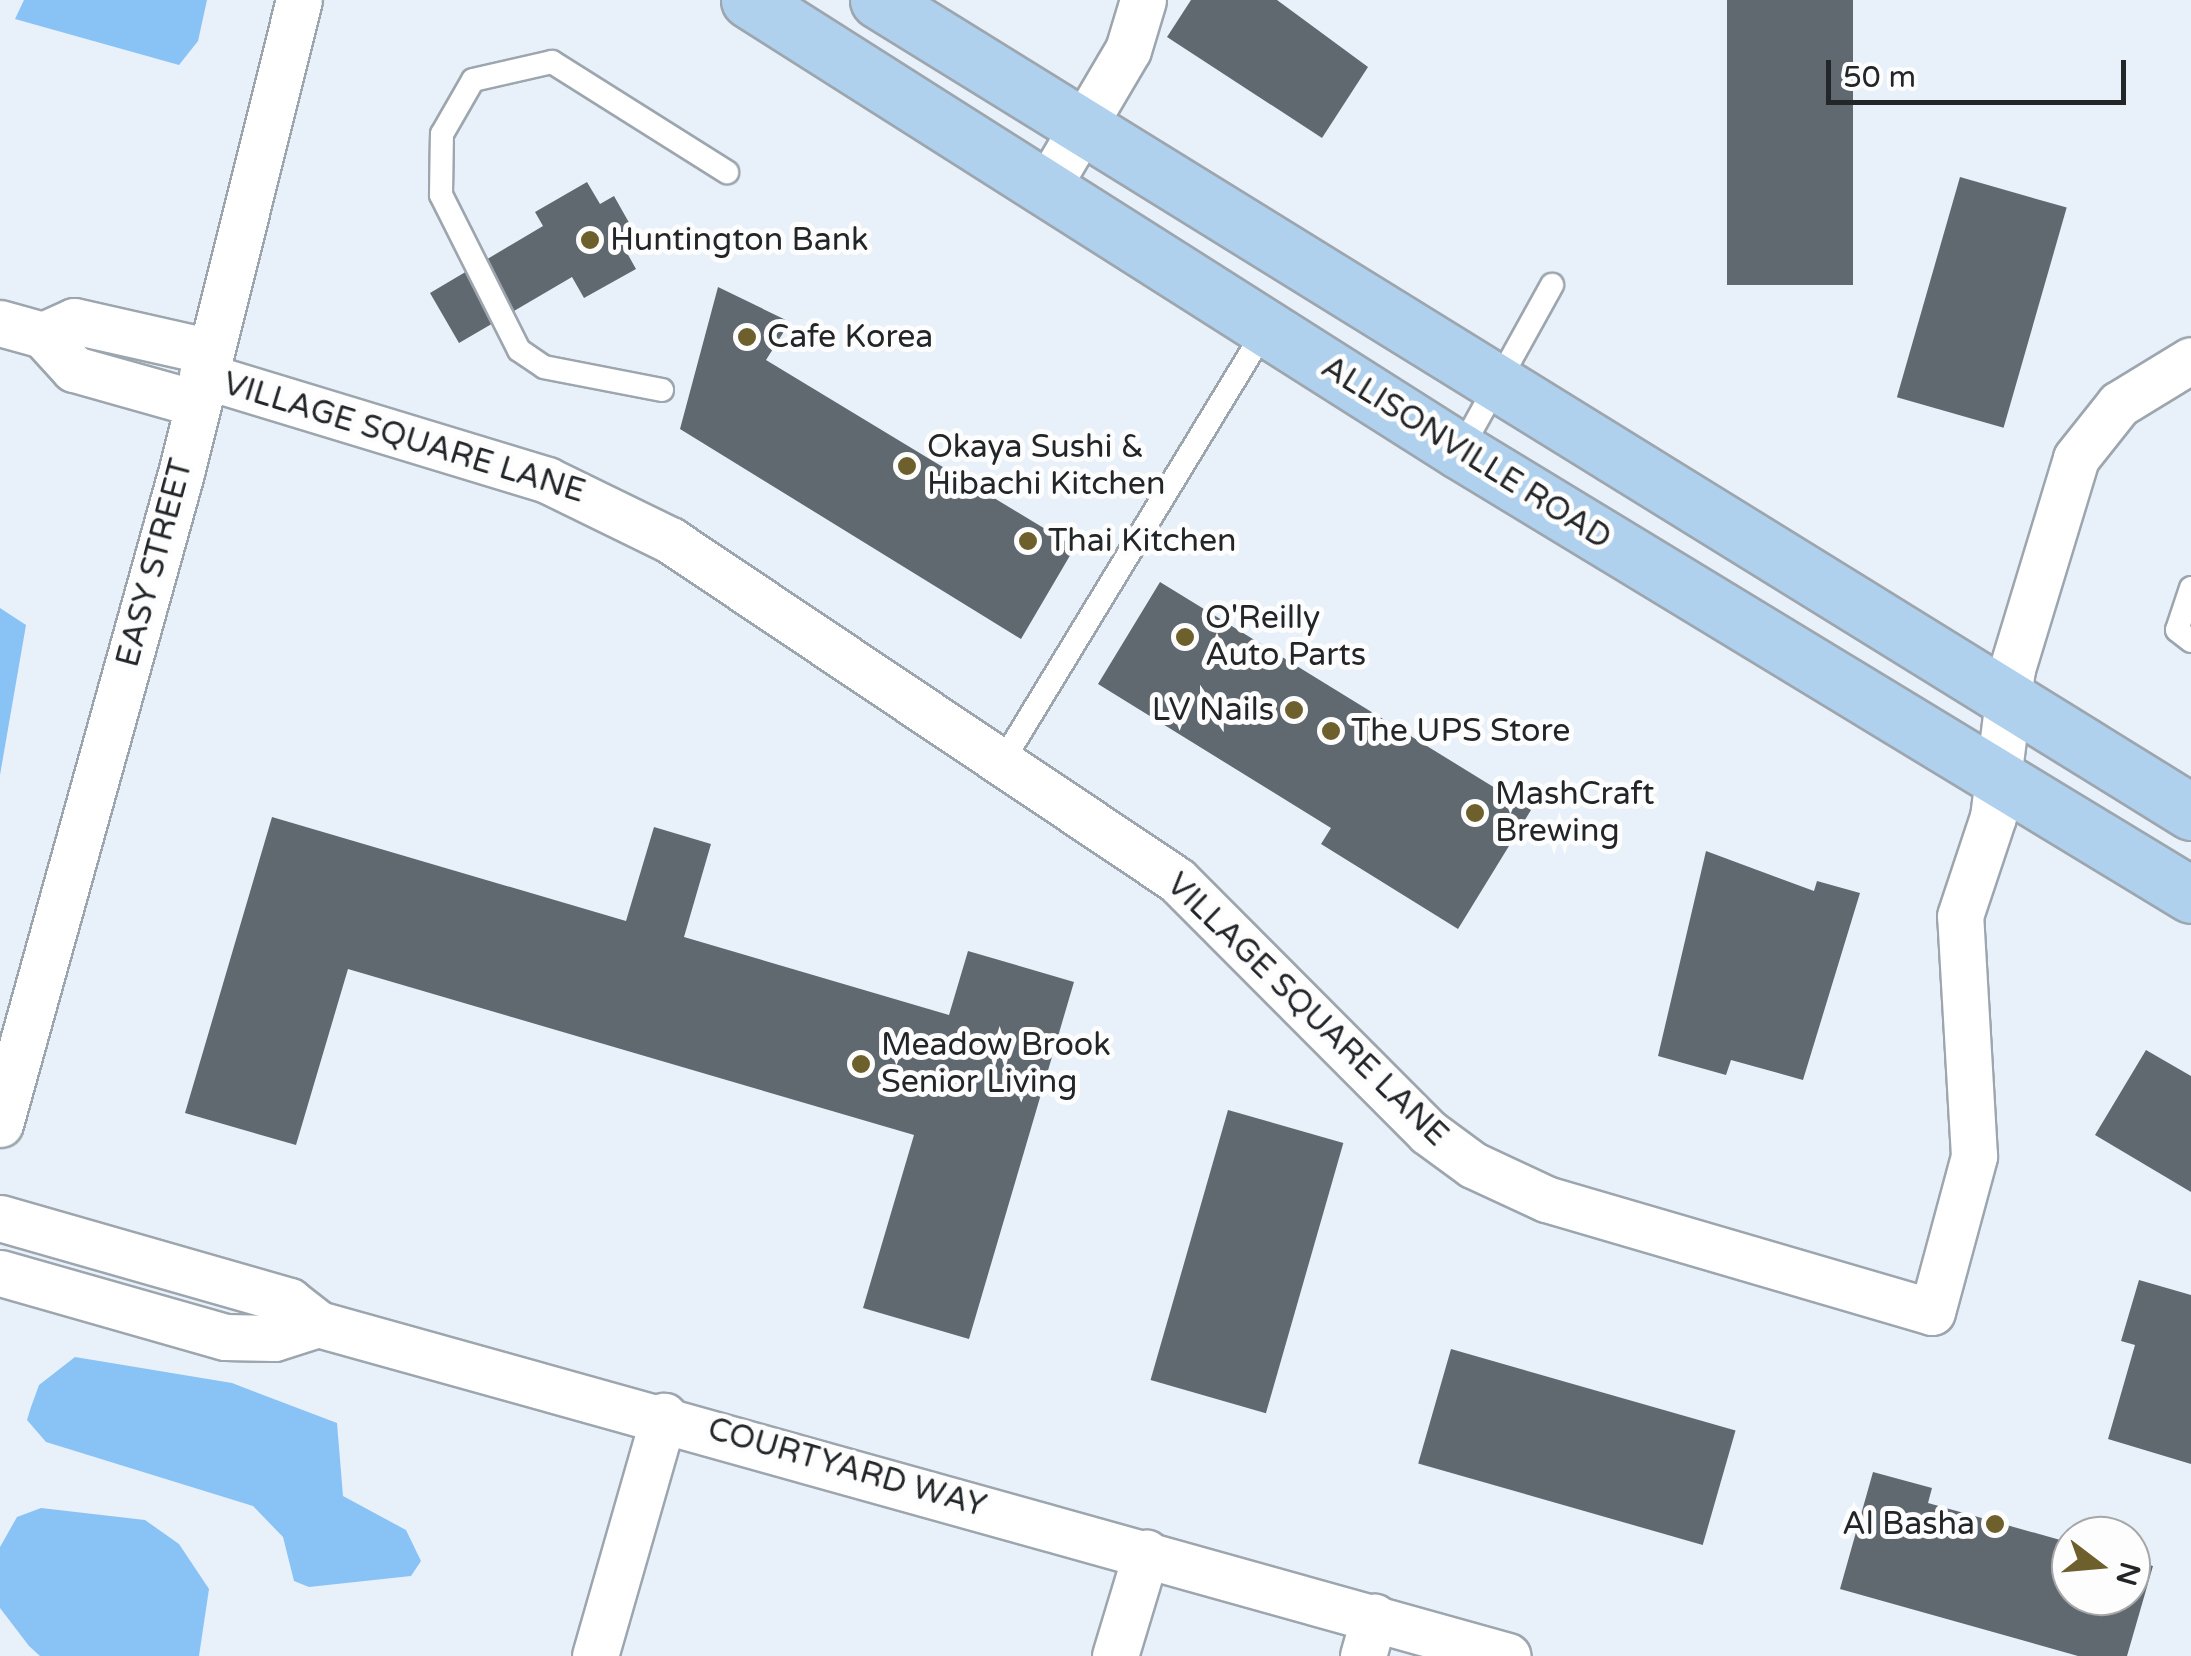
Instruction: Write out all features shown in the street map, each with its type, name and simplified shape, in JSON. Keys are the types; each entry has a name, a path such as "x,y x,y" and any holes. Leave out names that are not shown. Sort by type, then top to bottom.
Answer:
{"main road":[{"name":"ALLISONVILLE ROAD","path":"878,0 1499,392 2000,741 2191,895"},
{"name":"ALLISONVILLE ROAD","path":"775,7 1046,189 1460,451 2000,741 2188,803"}],"street":[{"name":"EASY STREET","path":"0,1124 299,0"},
{"path":"1046,189 1128,50 1143,0"},
{"name":"VILLAGE SQUARE LANE","path":"0,323 43,335 74,321 202,376 600,499 1200,900 1428,1132 1473,1165 1546,1199 1932,1312 1974,1156 1960,916 2000,741"},
{"path":"2000,741 2076,458 2119,404 2190,363"},
{"name":"COURTYARD WAY","path":"0,1218 289,1301 318,1324 664,1416 1146,1552 1368,1637 1508,1656"},
{"path":"0,1273 226,1337 274,1338 318,1324"},
{"path":"595,1656 664,1416"},
{"path":"1115,1656 1146,1552"}],"lane":[{"path":"662,390 544,367 519,350 441,196 442,134 473,80 552,62 727,172"},
{"path":"1460,451 1499,392 1552,285"},
{"path":"1001,764 1266,328"},
{"path":"2191,588 2177,630 2191,641"}],"water":[{"path":"24,0 207,0 198,41 179,65 15,19"},
{"path":"0,608 26,625 0,775"},
{"path":"75,1357 232,1383 337,1423 343,1496 406,1530 421,1561 411,1576 309,1587 294,1581 283,1537 253,1506 46,1442 27,1420 31,1407 39,1385"},
{"path":"41,1508 145,1520 179,1544 209,1589 199,1656 40,1656 29,1646 0,1608 0,1547 17,1517"}],"building":[{"path":"1191,0 1277,0 1368,67 1322,138 1167,37"},
{"path":"1727,0 1853,0 1853,285 1727,285"},
{"path":"1960,177 2067,208 2004,428 1897,397"},
{"path":"587,182 600,204 614,196 636,235 622,244 636,269 584,298 572,277 459,343 430,293 543,226 535,212"},
{"path":"718,287 790,322 766,360 1075,547 1021,639 680,429"},
{"path":"1160,582 1531,810 1458,929 1321,844 1331,828 1098,684"},
{"name":"Meadow Brook Senior Living","path":"272,817 626,921 654,827 711,844 684,937 949,1015 968,951 1074,982 969,1339 863,1308 914,1135 348,969 296,1145 185,1113"},
{"path":"1706,851 1814,891 1817,881 1860,893 1803,1080 1731,1060 1726,1075 1658,1056"},
{"path":"2146,1050 2191,1076 2191,1192 2095,1135"},
{"path":"1228,1110 1343,1143 1266,1413 1151,1380"},
{"path":"2139,1280 2191,1295 2191,1464 2108,1439 2135,1345 2121,1341"},
{"path":"1451,1349 1736,1431 1703,1545 1418,1463"},
{"path":"1873,1472 1932,1488 1928,1503 2051,1537 2051,1616 2139,1616 2127,1656 2078,1656 1840,1589"}],"place":[{"name":"Huntington Bank","path":"590,240"},
{"name":"Cafe Korea","path":"747,337"},
{"name":"Okaya Sushi & Hibachi Kitchen","path":"907,466"},
{"name":"Thai Kitchen","path":"1028,541"},
{"name":"O'Reilly Auto Parts","path":"1185,637"},
{"name":"LV Nails","path":"1294,710"},
{"name":"The UPS Store","path":"1331,731"},
{"name":"MashCraft Brewing","path":"1475,813"},
{"name":"Meadow Brook Senior Living","path":"861,1064"},
{"name":"Al Basha","path":"1995,1524"}]}
